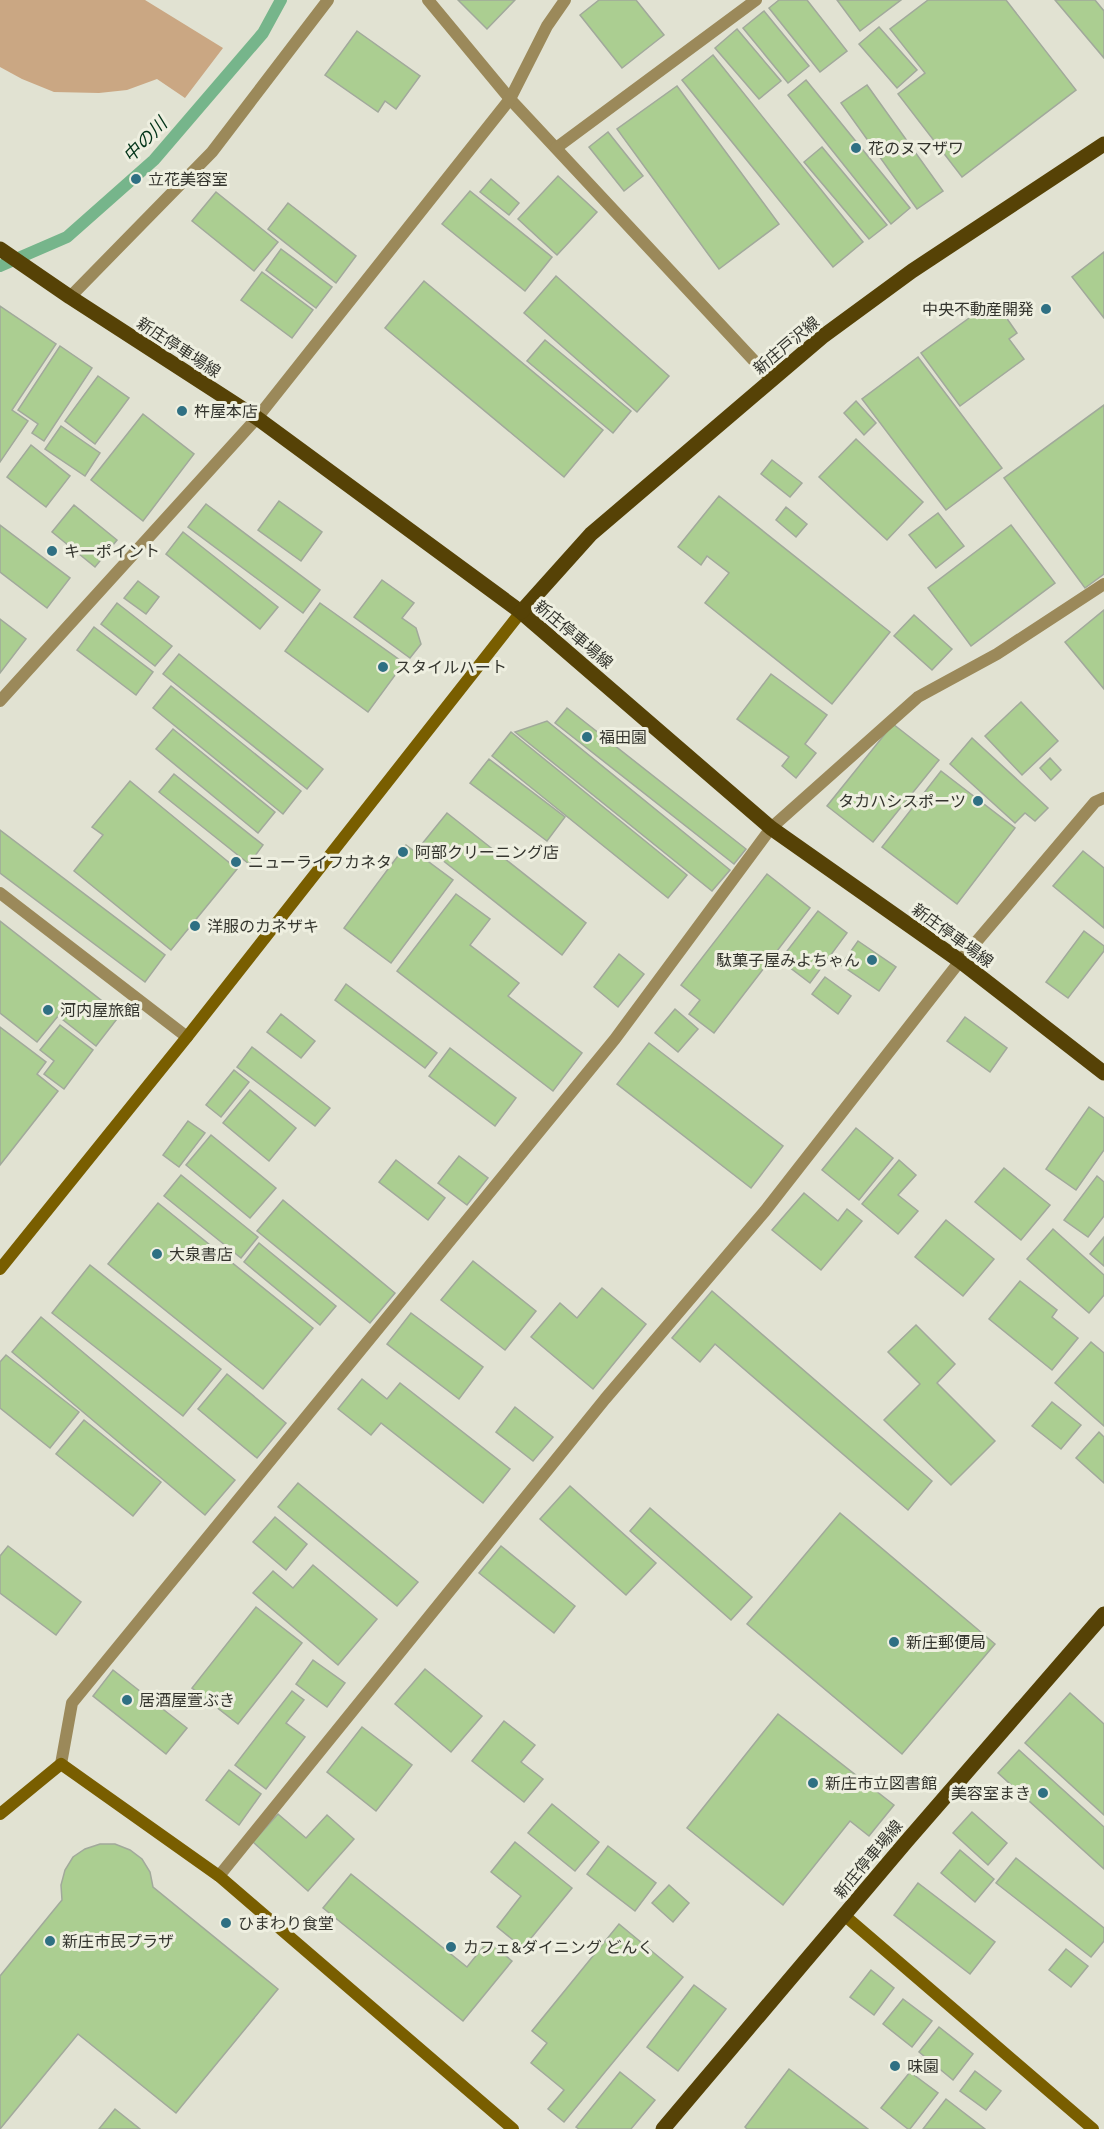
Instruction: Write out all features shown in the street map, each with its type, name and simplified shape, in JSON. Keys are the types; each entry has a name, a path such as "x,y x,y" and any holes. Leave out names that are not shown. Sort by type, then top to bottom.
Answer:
{"main road":[{"name":"新庄戸沢線","path":"521,612 591,534 822,337 912,271 1104,144"},
{"name":"新庄停車場線","path":"0,249 257,418 521,612 771,828 960,961 1104,1073"},
{"name":"新庄停車場線","path":"663,2129 1104,1614"}],"street":[{"path":"70,297 212,152 328,0"},
{"path":"428,0 510,99 772,380"},
{"path":"0,701 257,418 510,99 547,26 565,0"},
{"path":"556,148 756,0"},
{"path":"0,1814 61,1764 72,1703 615,1039 771,828 918,698 997,654 1104,584"},
{"path":"0,1269 187,1037 521,612"},
{"path":"219,1876 605,1399 765,1211 960,961 1095,802 1104,798"},
{"path":"0,893 187,1037"},
{"path":"61,1764 219,1876 513,2129"},
{"path":"844,1916 1093,2129"}],"shaded area":[{"path":"0,0 145,0 223,48 185,98 157,79 127,90 99,93 54,92 0,67"}],"building":[{"path":"458,0 515,0 487,29"},
{"path":"599,0 636,0 664,35 622,68 580,15"},
{"path":"779,0 807,0 847,51 820,72 769,8"},
{"path":"837,0 901,0 860,31"},
{"path":"928,0 1006,0 1076,90 962,177 898,94 925,73 890,29"},
{"path":"1055,0 1095,0 1104,11 1104,58"},
{"path":"764,11 809,66 788,83 743,28"},
{"path":"879,27 917,70 897,88 859,44"},
{"path":"737,29 781,81 759,99 715,48"},
{"path":"357,31 420,76 396,109 385,101 378,112 325,75"},
{"path":"713,55 863,242 833,267 682,80"},
{"path":"806,80 910,208 891,224 788,95"},
{"path":"867,85 943,191 917,209 841,103"},
{"path":"677,86 779,224 719,269 617,129"},
{"path":"608,132 643,176 624,191 589,147"},
{"path":"822,147 887,225 869,239 804,162"},
{"path":"558,176 597,212 557,255 518,219"},
{"path":"491,179 519,203 509,215 480,192"},
{"path":"470,191 552,257 525,291 442,224"},
{"path":"216,192 278,242 254,271 192,221"},
{"path":"288,203 356,256 336,283 268,229"},
{"path":"281,249 332,287 316,308 266,270"},
{"path":"1104,252 1104,318 1072,277"},
{"path":"262,272 313,310 292,338 241,300"},
{"path":"556,276 669,376 637,412 524,313"},
{"path":"424,281 603,430 564,477 385,328"},
{"path":"994,300 1017,333 1009,339 1024,359 960,406 921,353"},
{"path":"0,306 56,344 12,410 28,421 0,462"},
{"path":"545,340 631,411 613,433 527,361"},
{"path":"60,346 92,368 44,441 32,433 38,424 18,410"},
{"path":"918,357 1002,468 946,510 862,399"},
{"path":"98,376 129,398 95,444 65,421"},
{"path":"856,401 876,423 864,435 844,413"},
{"path":"1104,405 1104,574 1085,588 1004,478"},
{"path":"143,414 194,454 143,521 91,480"},
{"path":"61,426 100,453 85,476 45,449"},
{"path":"856,439 923,502 887,540 819,477"},
{"path":"31,445 70,476 46,507 7,477"},
{"path":"772,460 802,483 790,497 761,474"},
{"path":"719,496 890,632 832,704 705,603 729,573 707,556 701,565 678,547"},
{"path":"279,501 322,532 301,561 258,530"},
{"path":"206,504 320,590 303,613 188,527"},
{"path":"74,505 117,540 95,567 52,532"},
{"path":"786,507 807,524 796,537 776,520"},
{"path":"938,513 964,546 936,568 909,535"},
{"path":"0,525 70,578 47,608 0,572"},
{"path":"1011,525 1055,583 971,646 928,588"},
{"path":"183,532 278,607 260,629 166,554"},
{"path":"382,580 414,603 402,618 416,628 421,644 410,658 354,617"},
{"path":"138,581 159,597 146,614 124,598"},
{"path":"117,603 172,646 155,666 101,624"},
{"path":"320,603 404,663 368,712 285,651"},
{"path":"1104,610 1104,689 1065,642"},
{"path":"914,615 952,649 932,670 894,636"},
{"path":"0,619 26,639 0,673"},
{"path":"94,627 153,672 136,695 77,650"},
{"path":"179,654 323,769 307,789 163,674"},
{"path":"771,674 827,715 805,744 816,753 796,778 782,766 789,757 737,719"},
{"path":"171,686 301,791 283,814 153,708"},
{"path":"1021,702 1058,741 1022,775 985,736"},
{"path":"567,708 746,849 734,864 555,723"},
{"path":"547,721 730,870 712,891 515,732"},
{"path":"893,724 939,760 873,842 827,806"},
{"path":"173,729 275,812 258,833 156,749"},
{"path":"511,732 687,875 668,898 492,756"},
{"path":"972,738 1048,808 1035,821 1025,813 1015,823 950,764"},
{"path":"1050,758 1061,770 1051,780 1040,768"},
{"path":"489,759 565,817 547,841 470,783"},
{"path":"941,771 1015,828 957,904 882,847"},
{"path":"174,774 263,845 249,864 159,792"},
{"path":"130,781 237,869 171,950 74,871 103,835 92,827"},
{"path":"447,813 586,923 562,955 422,844"},
{"path":"0,830 165,955 145,982 0,873"},
{"path":"406,845 453,880 391,963 344,928"},
{"path":"1083,851 1104,868 1104,928 1053,886"},
{"path":"767,874 810,908 714,1033 689,1014 700,1000 681,985"},
{"path":"456,894 490,919 470,945 519,983 508,996 582,1053 553,1091 397,971"},
{"path":"818,911 847,933 810,983 780,960"},
{"path":"0,921 120,1015 96,1046 58,1016 37,1042 0,1013"},
{"path":"1084,931 1104,946 1104,951 1068,998 1046,982"},
{"path":"858,941 896,967 879,991 841,965"},
{"path":"619,954 644,974 618,1007 594,987"},
{"path":"825,977 851,996 838,1014 812,994"},
{"path":"346,984 437,1053 425,1068 335,1000"},
{"path":"675,1009 698,1029 678,1052 655,1033"},
{"path":"281,1014 315,1041 301,1058 267,1032"},
{"path":"965,1017 1007,1048 990,1072 947,1041"},
{"path":"60,1025 93,1050 64,1089 44,1074 54,1061 40,1050"},
{"path":"0,1027 46,1062 37,1074 58,1091 0,1165"},
{"path":"649,1043 783,1146 751,1188 617,1084"},
{"path":"252,1047 330,1108 315,1126 237,1067"},
{"path":"450,1048 516,1098 495,1126 429,1076"},
{"path":"234,1070 249,1082 221,1117 206,1105"},
{"path":"250,1090 296,1128 269,1161 223,1123"},
{"path":"1089,1107 1104,1118 1104,1150 1076,1190 1046,1169"},
{"path":"188,1121 205,1133 179,1167 163,1155"},
{"path":"856,1128 893,1158 859,1200 822,1170"},
{"path":"211,1135 276,1188 250,1218 186,1165"},
{"path":"459,1156 488,1178 467,1205 438,1183"},
{"path":"396,1160 445,1198 428,1220 379,1182"},
{"path":"899,1160 916,1175 898,1195 918,1211 898,1234 862,1204"},
{"path":"1004,1168 1050,1205 1021,1240 975,1202"},
{"path":"181,1175 258,1237 241,1258 164,1196"},
{"path":"1097,1176 1104,1182 1104,1216 1088,1237 1064,1220"},
{"path":"804,1193 838,1221 847,1209 862,1221 821,1270 772,1230"},
{"path":"283,1200 395,1293 370,1323 257,1231"},
{"path":"158,1203 313,1328 263,1389 108,1264"},
{"path":"946,1220 994,1259 963,1296 915,1257"},
{"path":"1053,1229 1104,1275 1104,1295 1089,1313 1027,1259"},
{"path":"1104,1237 1104,1266 1090,1254"},
{"path":"259,1243 336,1306 320,1325 244,1262"},
{"path":"473,1261 536,1311 505,1350 441,1300"},
{"path":"90,1265 221,1369 183,1416 52,1313"},
{"path":"1020,1281 1057,1310 1052,1317 1078,1338 1052,1370 989,1319"},
{"path":"602,1288 646,1324 593,1389 531,1337 560,1303 577,1318"},
{"path":"712,1291 932,1481 908,1510 715,1344 700,1362 672,1338"},
{"path":"411,1313 483,1367 459,1399 387,1344"},
{"path":"41,1317 235,1480 205,1515 12,1352"},
{"path":"916,1325 955,1364 937,1383 995,1441 951,1485 884,1420 920,1384 888,1352"},
{"path":"1091,1342 1104,1353 1104,1426 1055,1383"},
{"path":"6,1355 79,1412 50,1448 0,1408 0,1362"},
{"path":"227,1374 286,1423 257,1458 198,1409"},
{"path":"362,1379 387,1399 400,1383 510,1469 483,1503 381,1423 371,1435 338,1409"},
{"path":"1052,1402 1081,1425 1061,1449 1032,1426"},
{"path":"515,1407 553,1437 533,1461 496,1432"},
{"path":"84,1420 161,1482 133,1516 56,1454"},
{"path":"1099,1432 1104,1437 1104,1483 1076,1458"},
{"path":"298,1483 418,1582 397,1606 278,1507"},
{"path":"570,1486 656,1563 626,1595 540,1519"},
{"path":"650,1508 752,1597 731,1620 630,1531"},
{"path":"840,1513 995,1644 902,1754 747,1624"},
{"path":"275,1517 307,1544 286,1570 253,1542"},
{"path":"8,1546 81,1602 56,1635 0,1593 0,1556"},
{"path":"501,1546 575,1606 554,1633 479,1573"},
{"path":"313,1565 377,1619 338,1665 253,1593 273,1571 293,1588"},
{"path":"256,1607 302,1643 238,1724 192,1688"},
{"path":"313,1660 345,1683 327,1707 296,1684"},
{"path":"425,1669 482,1716 451,1752 395,1704"},
{"path":"113,1670 187,1728 166,1754 93,1696"},
{"path":"292,1691 304,1700 286,1723 305,1737 266,1789 235,1765"},
{"path":"1070,1693 1104,1724 1104,1815 1025,1743"},
{"path":"778,1714 894,1805 869,1836 850,1821 783,1905 687,1828"},
{"path":"504,1721 535,1745 521,1762 543,1779 524,1802 472,1761"},
{"path":"362,1727 412,1765 376,1811 327,1772"},
{"path":"1019,1750 1104,1827 1104,1869 998,1773"},
{"path":"229,1770 261,1794 239,1825 206,1800"},
{"path":"552,1804 599,1842 575,1871 528,1833"},
{"path":"972,1812 1007,1843 988,1865 953,1833"},
{"path":"278,1814 306,1838 327,1815 354,1839 308,1891 253,1842"},
{"path":"515,1842 572,1888 523,1948 497,1927 521,1896 491,1872"},
{"path":"100,1844 115,1844 130,1850 142,1859 150,1872 153,1887 278,1989 176,2113 78,2034 0,2129 0,1976 62,1900 61,1885 65,1870 73,1857 85,1849"},
{"path":"608,1846 656,1883 635,1911 587,1874"},
{"path":"960,1850 994,1879 975,1902 941,1873"},
{"path":"1016,1858 1104,1928 1104,1941 1091,1957 996,1883"},
{"path":"351,1874 467,1967 488,1941 512,1961 463,2021 323,1908"},
{"path":"918,1883 995,1942 970,1974 894,1915"},
{"path":"669,1885 689,1903 673,1922 652,1903"},
{"path":"619,1924 683,1977 564,2122 548,2109 564,2090 531,2063 547,2043 532,2031"},
{"path":"1066,1949 1088,1966 1071,1987 1049,1970"},
{"path":"871,1970 894,1988 874,2015 850,1997"},
{"path":"694,1985 726,2009 678,2071 647,2047"},
{"path":"903,1999 932,2021 912,2047 883,2024"},
{"path":"939,2027 973,2054 953,2080 919,2052"},
{"path":"789,2069 868,2129 747,2129 745,2127"},
{"path":"975,2071 1001,2091 986,2110 960,2091"},
{"path":"620,2072 655,2100 631,2129 579,2129 576,2127"},
{"path":"910,2072 938,2093 908,2129 881,2108"},
{"path":"946,2099 985,2129 923,2129"},
{"path":"115,2109 140,2129 99,2129"}],"waterway":[{"name":"中の川","path":"0,266 67,237 154,160 263,33 281,0"}],"place":[{"name":"花のヌマザワ","path":"856,148"},
{"name":"立花美容室","path":"136,179"},
{"name":"中央不動産開発","path":"1046,309"},
{"name":"杵屋本店","path":"182,411"},
{"name":"キーポイント","path":"52,551"},
{"name":"スタイルハート","path":"383,667"},
{"name":"福田園","path":"587,737"},
{"name":"タカハシスポーツ","path":"978,801"},
{"name":"阿部クリーニング店","path":"403,852"},
{"name":"ニューライフカネタ","path":"236,862"},
{"name":"洋服のカネザキ","path":"195,926"},
{"name":"駄菓子屋みよちゃん","path":"872,960"},
{"name":"河内屋旅館","path":"48,1010"},
{"name":"大泉書店","path":"157,1254"},
{"name":"新庄郵便局","path":"894,1642"},
{"name":"居酒屋萱ぶき","path":"127,1700"},
{"name":"新庄市立図書館","path":"813,1783"},
{"name":"美容室まき","path":"1043,1793"},
{"name":"ひまわり食堂","path":"226,1923"},
{"name":"新庄市民プラザ","path":"50,1941"},
{"name":"カフェ&ダイニング どんく","path":"451,1947"},
{"name":"味園","path":"895,2066"}]}
